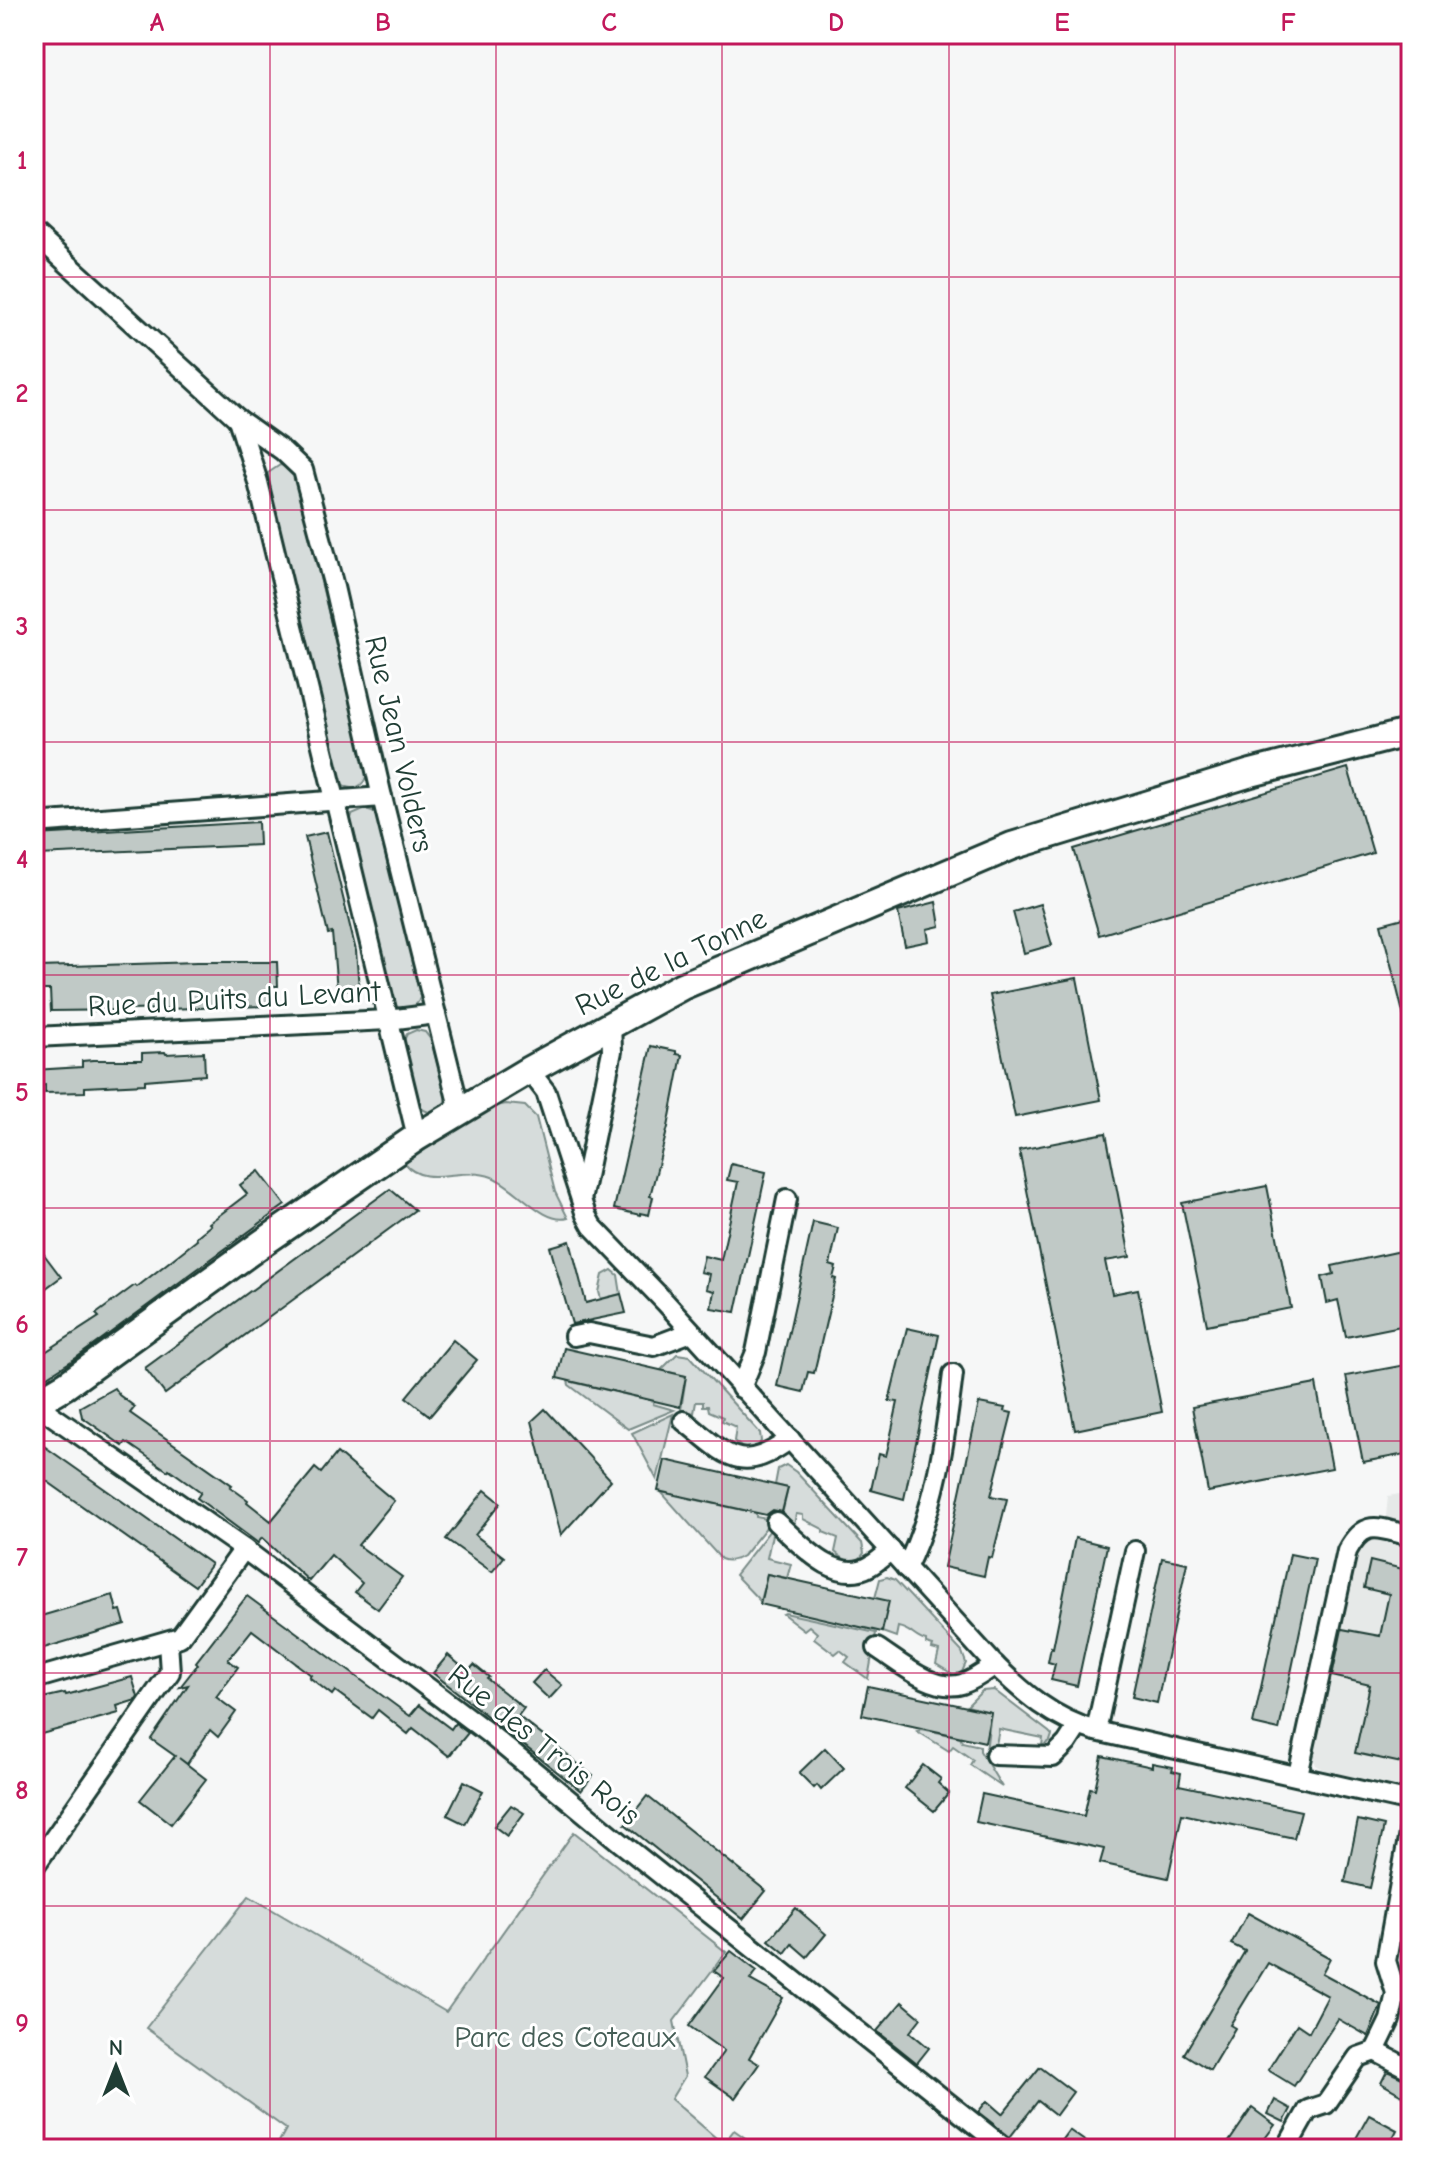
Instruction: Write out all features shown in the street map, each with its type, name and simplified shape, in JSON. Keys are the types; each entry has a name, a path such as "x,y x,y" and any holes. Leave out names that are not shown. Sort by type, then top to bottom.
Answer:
{"street":[{"name":"Rue Jean Volders","path":"34,233 238,419 283,451 303,470 460,1111"},
{"path":"238,419 258,482 417,1137"},
{"name":"Rue de la Tonne","path":"35,1403 417,1137 611,1023 682,986 1012,846 1251,773 1411,732"},
{"path":"34,823 382,797"},
{"name":"Rue du Puits du Levant","path":"34,1037 388,1020 436,1014"},
{"path":"582,1196 612,1051 611,1023"},
{"path":"529,1070 546,1092 592,1226 995,1665 1040,1706 1087,1728 1411,1802"},
{"path":"741,1388 756,1352 787,1199"},
{"path":"574,1336 589,1333 654,1346 691,1332"},
{"path":"906,1568 922,1537 944,1448 953,1374"},
{"name":"Rue des Trois Rois","path":"35,1403 244,1549 488,1733 641,1859 1006,2149"},
{"path":"684,1421 726,1455 743,1459 758,1459 770,1454 790,1439"},
{"path":"776,1522 820,1560 834,1568 862,1570 891,1550"},
{"path":"1298,1775 1347,1551 1356,1534 1369,1527 1411,1536"},
{"path":"34,1679 180,1637 244,1549"},
{"path":"995,1755 1053,1757 1087,1728 1135,1551"},
{"path":"34,1867 170,1672 168,1642"},
{"path":"877,1648 929,1680 945,1685 960,1685 995,1665"},
{"path":"1286,2149 1308,2110 1326,2104 1358,2057 1375,2051 1390,2020 1396,1993 1386,1961 1411,1822"},
{"path":"1375,2051 1411,2070"}],"shaded area":[{"path":"1411,1492 1411,1789 1326,1771 1316,1765 1311,1752 1357,1544 1384,1537 1388,1496"}],"green space":[{"path":"280,465 289,467 295,474 367,772 363,782 353,788 340,782 267,484 268,473"},
{"path":"366,809 375,812 380,821 421,993 417,1003 406,1009 392,1003 349,825 352,815"},
{"path":"416,1030 425,1032 431,1040 446,1097 442,1106 432,1112 419,1106 402,1044 407,1034"},
{"path":"506,1104 525,1106 536,1117 555,1192 568,1218 549,1216 492,1177 480,1174 423,1175 404,1163 492,1107"},
{"path":"612,1270 618,1275 621,1294 601,1299 599,1292 603,1275"},
{"path":"677,1354 690,1356 760,1433 761,1441 756,1449 745,1450 734,1441 736,1427 722,1421 723,1417 709,1411 703,1402 696,1402 694,1413 681,1410 686,1376 661,1370"},
{"path":"568,1381 654,1401 653,1404 674,1410 628,1429 569,1385"},
{"path":"673,1414 657,1480 632,1433"},
{"path":"786,1465 862,1543 864,1553 858,1561 848,1560 835,1552 838,1538 803,1519 803,1515 796,1514 794,1525 783,1523 781,1519 788,1488 775,1485 778,1469"},
{"path":"661,1492 756,1513 756,1517 772,1520 743,1556 724,1560"},
{"path":"774,1525 767,1558 791,1564 787,1578 767,1574 760,1601 735,1575"},
{"path":"887,1577 895,1580 962,1652 966,1663 962,1672 954,1675 936,1664 939,1651 906,1630 898,1627 896,1637 882,1632 875,1598 880,1579"},
{"path":"785,1613 876,1633 868,1679 845,1662 849,1657 840,1650 835,1654 814,1638 817,1633 809,1626 804,1630"},
{"path":"994,1690 1049,1732 1052,1735 1050,1741 1042,1746 1043,1738 999,1729 993,1760 986,1751 991,1712 967,1706 982,1691"},
{"path":"922,1729 960,1737 962,1742 980,1746 1002,1787 970,1765 973,1760 953,1746 949,1751 917,1731"},
{"name":"Parc des Coteaux","path":"574,1832 726,1952 674,2021 685,2076 671,2099 723,2144 734,2130 761,2149 275,2149 286,2129 146,2028 249,1896 446,2012"}],"building":[{"path":"1348,768 1373,853 1099,935 1074,849"},
{"path":"258,822 259,845 38,855 37,835"},
{"path":"327,832 356,951 359,988 337,990 332,933 328,934 305,837"},
{"path":"936,902 940,926 927,929 929,941 905,946 898,912"},
{"path":"1040,904 1052,945 1024,953 1013,912"},
{"path":"1411,916 1411,1020 1405,1021 1381,924"},
{"path":"277,962 278,986 268,986 269,1006 130,1010 51,1011 50,990 41,990 40,967"},
{"path":"1077,978 1101,1100 1015,1117 990,995"},
{"path":"651,1046 682,1055 650,1196 653,1197 649,1215 640,1215 614,1209"},
{"path":"204,1052 205,1075 145,1080 145,1084 85,1087 85,1092 45,1093 45,1085 34,1086 34,1070 82,1067 82,1061 142,1060 142,1053"},
{"path":"1106,1133 1130,1257 1105,1261 1112,1294 1138,1289 1162,1412 1075,1430 1019,1150"},
{"path":"731,1164 766,1172 736,1312 711,1308 714,1291 706,1289 709,1274 700,1272 704,1256 721,1260 738,1182 727,1180"},
{"path":"259,1171 285,1205 76,1358 34,1385 34,1349 42,1354 99,1317 96,1314 135,1285 137,1287 197,1240 196,1237 211,1225 209,1223 247,1194 240,1185"},
{"path":"1267,1186 1291,1308 1207,1325 1182,1203"},
{"path":"390,1189 415,1210 165,1394 145,1368"},
{"path":"813,1222 838,1228 830,1265 836,1267 833,1278 836,1279 814,1373 808,1372 803,1392 777,1386"},
{"path":"34,1241 61,1277 34,1297"},
{"path":"570,1241 586,1303 621,1294 626,1313 572,1324 550,1247"},
{"path":"1401,1251 1411,1301 1411,1324 1346,1337 1338,1300 1327,1303 1322,1277 1334,1274 1332,1266"},
{"path":"907,1328 939,1335 904,1499 871,1490 879,1454 886,1456 890,1439 898,1402 889,1401"},
{"path":"453,1340 477,1360 430,1416 406,1397"},
{"path":"564,1348 686,1376 680,1407 557,1378"},
{"path":"1411,1364 1411,1453 1363,1462 1346,1376"},
{"path":"1316,1384 1332,1468 1208,1492 1192,1407"},
{"path":"114,1388 135,1407 130,1413 232,1485 230,1487 271,1521 315,1468 321,1473 337,1453 394,1501 358,1545 402,1577 378,1609 355,1592 362,1583 331,1555 309,1581 262,1538 258,1543 197,1498 201,1492 126,1442 123,1446 82,1417 80,1407"},
{"path":"979,1403 1005,1408 1004,1411 1012,1413 991,1496 1007,1499 992,1558 988,1557 984,1576 944,1567"},
{"path":"545,1409 611,1480 561,1535 532,1421"},
{"path":"34,1439 211,1564 195,1586 34,1472"},
{"path":"665,1460 788,1488 782,1512 773,1510 766,1515 658,1491"},
{"path":"485,1490 501,1503 475,1535 504,1557 492,1572 446,1539"},
{"path":"1075,1538 1107,1546 1077,1686 1051,1680 1055,1664 1048,1662"},
{"path":"1290,1554 1315,1559 1279,1730 1253,1724"},
{"path":"1162,1558 1187,1563 1157,1703 1132,1697"},
{"path":"1370,1561 1411,1571 1411,1765 1355,1753 1370,1685 1332,1676 1342,1629 1380,1636 1389,1594 1364,1588"},
{"path":"767,1574 889,1601 882,1632 760,1604"},
{"path":"113,1595 117,1611 121,1610 125,1624 34,1651 34,1618"},
{"path":"247,1596 410,1716 419,1705 451,1729 455,1723 468,1733 449,1756 413,1728 408,1734 378,1710 372,1718 335,1691 332,1695 252,1630 228,1660 238,1667 216,1697 236,1712 218,1737 210,1730 187,1764 179,1758 206,1779 171,1824 140,1800 175,1756 151,1739 188,1685 180,1687 198,1664 196,1662"},
{"path":"448,1655 468,1672 474,1665 489,1677 487,1679 524,1708 518,1716 593,1776 581,1791 433,1673"},
{"path":"544,1670 562,1685 549,1699 532,1683"},
{"path":"132,1677 138,1697 117,1706 119,1713 34,1736 34,1700 66,1695"},
{"path":"868,1686 991,1712 985,1742 862,1715"},
{"path":"825,1748 844,1768 821,1790 817,1785 814,1788 799,1773"},
{"path":"1102,1756 1152,1767 1152,1763 1173,1767 1172,1771 1181,1773 1179,1785 1301,1811 1294,1838 1182,1814 1168,1878 1100,1863 1104,1849 976,1822 982,1794 1084,1816 1090,1788 1095,1789"},
{"path":"923,1765 941,1779 938,1783 949,1793 934,1811 905,1788"},
{"path":"464,1781 483,1791 465,1824 447,1815"},
{"path":"647,1796 766,1891 743,1919 625,1824"},
{"path":"511,1805 524,1813 507,1836 494,1826"},
{"path":"1358,1820 1384,1826 1370,1888 1345,1882"},
{"path":"796,1908 826,1934 807,1957 792,1944 785,1953 769,1940"},
{"path":"1248,1913 1330,1958 1322,1973 1381,2005 1368,2036 1338,2019 1294,2086 1268,2070 1297,2024 1309,2032 1328,1996 1268,1963 1230,2025 1235,2028 1210,2070 1184,2054 1245,1951 1231,1944"},
{"path":"731,1951 757,1971 750,1980 783,1998 749,2058 759,2064 735,2098 705,2077 724,2051 689,2026 724,1978 714,1971"},
{"path":"902,2002 921,2018 910,2032 929,2048 917,2063 877,2031"},
{"path":"1040,2067 1073,2092 1056,2115 1038,2101 1010,2137 978,2112 987,2101 1002,2114"},
{"path":"1387,2071 1411,2082 1411,2100 1381,2083"},
{"path":"1275,2100 1291,2109 1284,2122 1268,2114"},
{"path":"1252,2108 1275,2125 1257,2149 1224,2149"},
{"path":"1369,2115 1397,2130 1387,2149 1350,2149"},
{"path":"1069,2130 1096,2149 1055,2149"}]}
